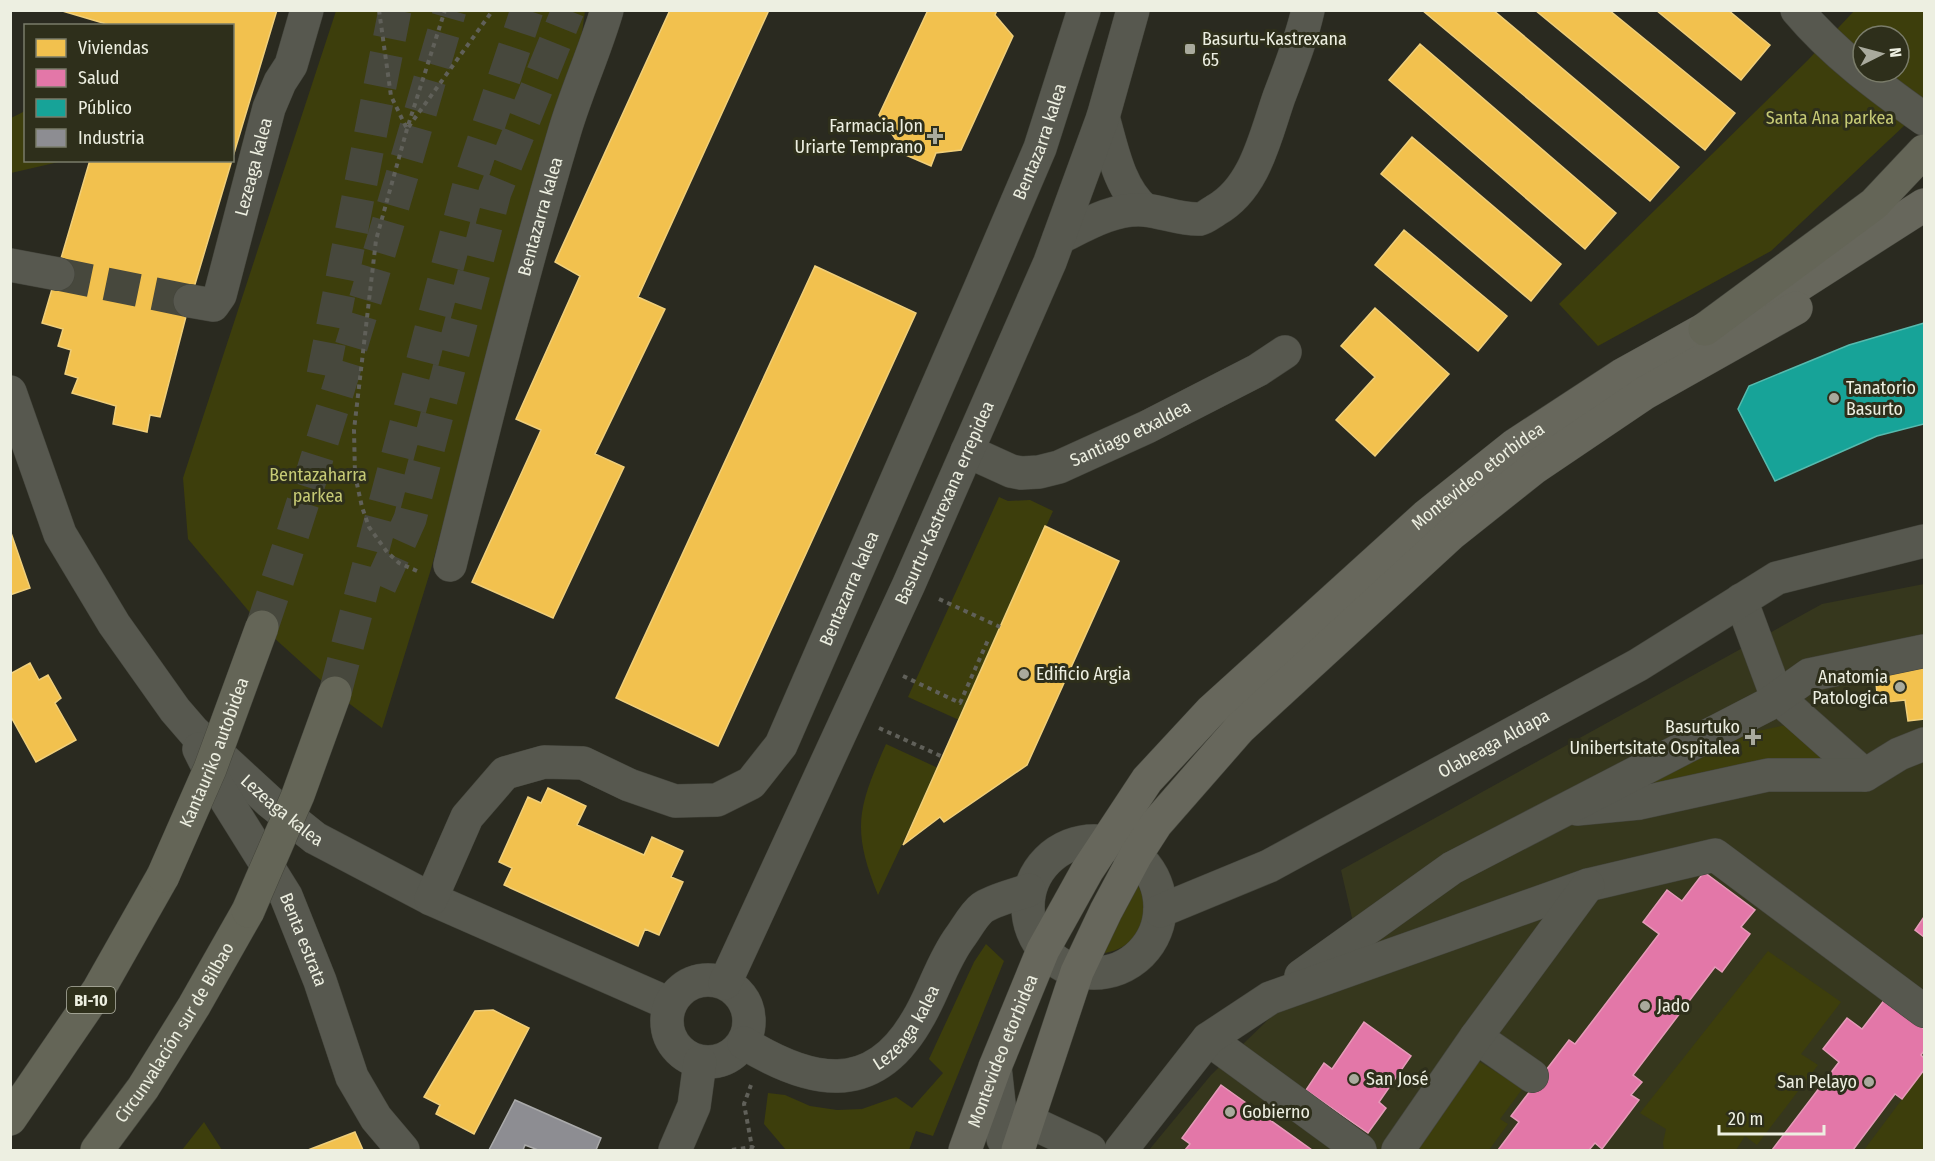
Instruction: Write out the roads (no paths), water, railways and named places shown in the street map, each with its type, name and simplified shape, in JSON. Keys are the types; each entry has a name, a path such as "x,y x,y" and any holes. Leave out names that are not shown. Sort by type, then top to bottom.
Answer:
{"highway":[{"path":"1705,329 1874,204 1924,151"},
{"name":"Kantauriko autobidea","path":"10,1119 99,988 163,876 210,769 262,627"},
{"name":"Circunvalación sur de Bilbao","path":"97,1150 143,1088 194,1006 248,911 298,795 335,693"}],"main road":[{"name":"Montevideo etorbidea","path":"965,1150 995,1067 1043,951 1087,871 1146,780 1211,711 1426,516 1515,445 1622,375 1705,329 1796,287 1924,206"},
{"name":"Montevideo etorbidea","path":"1023,1136 1077,972 1136,855 1156,824 1240,728 1451,534 1534,468 1645,393 1783,316 1924,230"}],"street":[{"name":"Lezeaga kalea","path":"190,301 213,305 220,295 269,108 291,64 307,10"},
{"name":"Bentazarra kalea","path":"435,569 566,126 597,46 607,10"},
{"name":"Bentazarra kalea","path":"431,899 467,818 506,773 544,762 583,763 628,785 675,801 717,800 751,783 781,745 1040,148 1084,10"},
{"name":"Basurtu-Kastrexana errepidea","path":"725,983 909,584 1059,238 1103,117 1133,10"},
{"path":"1059,238 1099,219 1119,213 1145,210 1201,219 1229,203 1245,182 1264,145 1301,41 1308,10"},
{"path":"1802,16 1864,76 1924,119"},
{"path":"1103,117 1116,163 1135,202 1145,210"},
{"path":"10,265 58,274"},
{"name":"Santiago etxaldea","path":"967,451 1020,473 1039,472 1059,467 1157,422 1258,370 1285,352"},
{"name":"Lezeaga kalea","path":"10,392 60,534 114,624 175,710 194,732 270,802 315,838 431,899 670,1004"},
{"name":"Olabeaga Aldapa","path":"1160,911 1269,866 1638,665 1777,578 1924,541"},
{"path":"1742,600 1778,697 1865,775"},
{"path":"1121,1150 1208,1039 1270,998 1452,868 1767,705 1809,675 1924,651"},
{"name":"Benta estrata","path":"194,732 200,754 218,787 286,896 320,981 352,1077 376,1118 403,1150"},
{"path":"1560,811 1640,803 1768,775 1865,775 1899,754 1924,744"},
{"name":"Montevideo etorbidea","path":"1086,841 1106,841 1122,846 1136,855 1152,875 1159,892 1160,911 1155,934 1140,955 1119,969 1095,974 1077,972 1059,964 1043,951 1032,931 1027,904 1029,890 1037,872 1050,856 1067,846 1086,841"},
{"path":"1270,998 1588,885 1715,855 1924,1011"},
{"path":"1398,1150 1476,1037 1588,885"},
{"name":"Lezeaga kalea","path":"744,1043 786,1065 820,1076 842,1077 867,1070 894,1052 916,1022 951,950 981,908 1029,890"},
{"path":"699,980 725,983 736,990 745,1001 750,1027 744,1043 736,1053 725,1060 712,1063 688,1058 671,1040 667,1016 670,1004 677,993 699,980"},
{"path":"1476,1037 1532,1076"},
{"path":"1208,1039 1360,1150"},
{"path":"675,1150 694,1106 700,1062"},
{"path":"995,1067 1003,1139 1010,1150"},
{"path":"1023,1136 1090,1150"}],"tunnel":[{"path":"323,375 395,10"},
{"path":"262,627 336,397 450,10"},
{"path":"335,693 470,181 527,10"},
{"path":"380,586 410,519 495,192 568,10"},
{"path":"58,274 190,301"}],"place":[{"name":"Basurtu-Kastrexana 65","path":"1190,49"},
{"name":"Farmacia Jon Uriarte Temprano","path":"935,136"},
{"name":"Tanatorio Basurto","path":"1834,398"},
{"name":"Edificio Argia","path":"1024,674"},
{"name":"Anatomia Patologica","path":"1900,687"},
{"name":"Basurtuko Unibertsitate Ospitalea","path":"1753,737"},
{"name":"Jado","path":"1645,1006"},
{"name":"San José","path":"1354,1079"},
{"name":"San Pelayo","path":"1869,1082"},
{"name":"Gobierno","path":"1230,1112"}],"park label":[{"name":"Santa Ana parkea","path":"1830,118"},
{"name":"Bentazaharra parkea","path":"318,485"}]}
